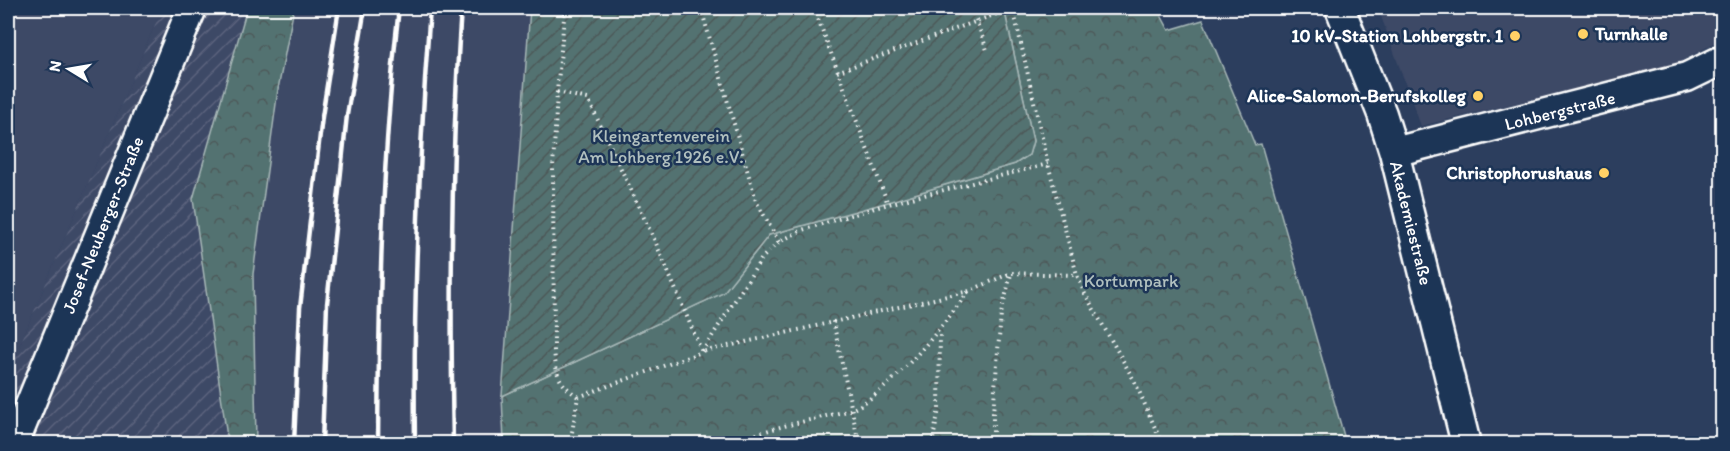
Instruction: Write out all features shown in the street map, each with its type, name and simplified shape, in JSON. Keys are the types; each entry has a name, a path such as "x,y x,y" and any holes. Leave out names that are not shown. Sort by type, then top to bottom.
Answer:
{"street":[{"name":"Josef-Neuberger-Straße","path":"14,444 192,8"},
{"name":"Akademiestraße","path":"1340,8 1382,114 1394,152 1466,444"},
{"name":"Lohbergstraße","path":"1394,152 1687,77 1722,60"}],"path":[{"path":"565,8 553,168 554,351 556,372 562,384 578,397"},
{"path":"701,8 756,201 779,242"},
{"path":"814,8 888,204"},
{"path":"972,8 987,50"},
{"path":"837,72 1013,8 1048,164 1077,274 1084,292 1135,382 1162,444"},
{"path":"557,92 588,99 655,241 702,352"},
{"path":"702,352 762,258 779,242 802,230 888,204 1048,164"},
{"path":"578,397 702,352 969,291 1011,273 1077,274"},
{"path":"993,444 993,412 1001,314 1011,273"},
{"path":"734,444 750,435 852,409 868,400 893,378 939,330 969,291"},
{"path":"832,321 859,444"},
{"path":"932,444 939,410 939,330"},
{"path":"570,444 578,397"}],"shaded area":[{"path":"8,8 162,8 8,373"},
{"path":"162,8 247,8 193,199 228,443 8,444 8,373"},
{"path":"294,8 530,8 502,396 504,443 256,443 253,274 278,89"},
{"name":"Alice-Salomon-Berufskolleg","path":"1378,8 1722,8 1722,39 1672,66 1421,126"}],"green space":[{"path":"247,8 294,8 278,89 253,274 256,443 228,444 193,199"},
{"name":"Kleingartenverein Am Lohberg 1926 e.V.","path":"530,8 1004,8 1033,141 1029,155 1015,164 769,235 723,293 502,396"},
{"name":"Kortumpark","path":"1004,8 1157,8 1169,30 1203,20 1255,145 1261,144 1346,443 504,443 502,396 723,293 769,235 1015,164 1029,155 1033,141"}],"railway":[{"path":"294,444 300,308 322,117 339,8"},
{"path":"322,444 327,304 347,115 365,8"},
{"path":"378,444 382,225 399,8"},
{"path":"415,444 418,226 430,8"},
{"path":"453,444 452,226 461,8"}],"place":[{"name":"Turnhalle","path":"1583,34"},
{"name":"10 kV-Station Lohbergstr. 1","path":"1515,36"},
{"name":"Alice-Salomon-Berufskolleg","path":"1478,96"},
{"name":"Christophorushaus","path":"1604,173"}]}
